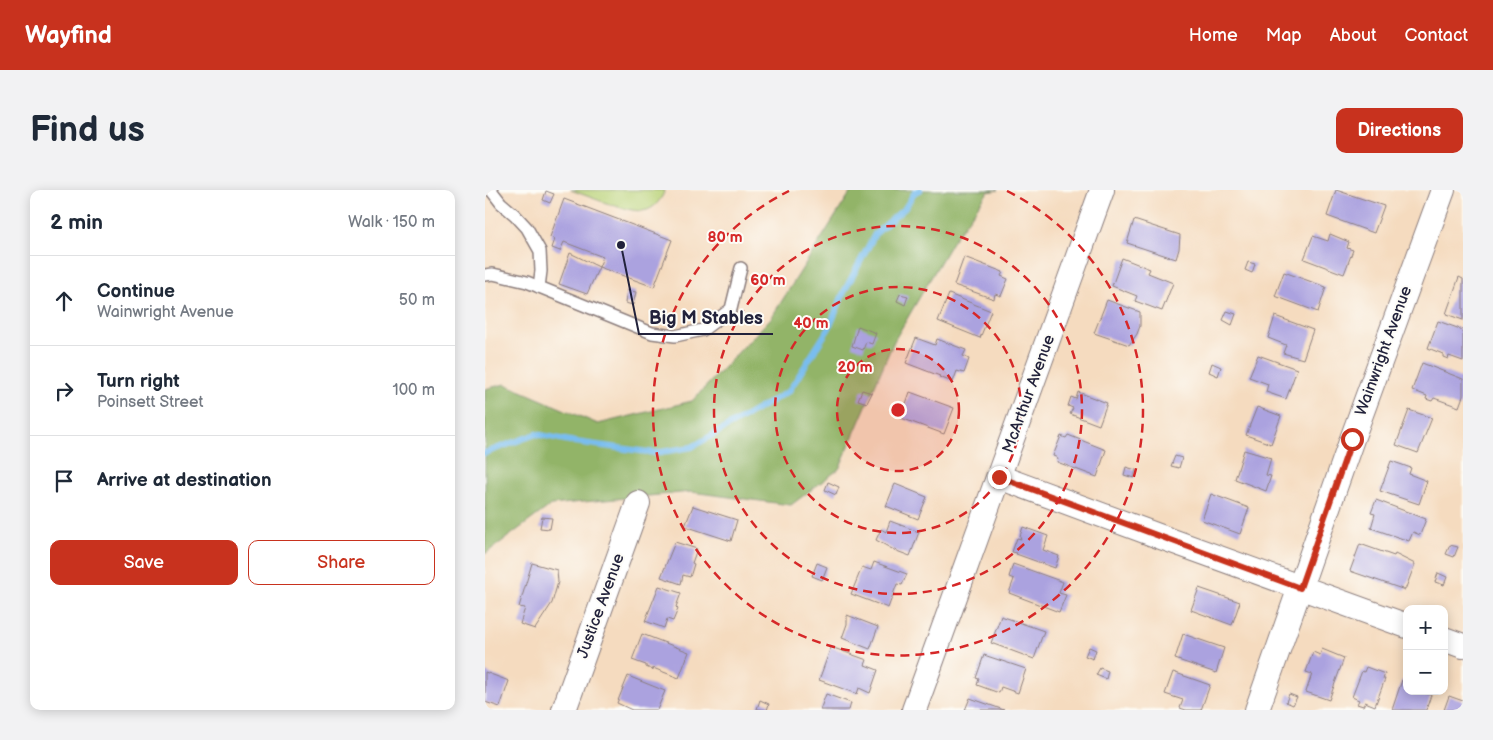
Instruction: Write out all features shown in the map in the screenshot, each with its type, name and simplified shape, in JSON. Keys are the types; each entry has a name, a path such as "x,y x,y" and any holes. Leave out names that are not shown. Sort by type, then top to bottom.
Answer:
{"street":[{"name":"McArthur Avenue","path":"914,710 1102,190"},
{"name":"Wainwright Avenue","path":"1257,710 1352,439 1443,190"},
{"path":"999,477 1403,625"},
{"name":"Justice Avenue","path":"564,710 638,503"},
{"path":"1448,640 1463,646"}],"lane":[{"path":"491,190 527,228 540,251 541,271 539,287"},
{"path":"485,275 493,274 527,282 652,333 675,336 703,330 731,309 741,268"}],"green space":[{"path":"571,190 665,190 653,207 640,211 610,204"},
{"path":"852,190 998,190 988,192 952,242 894,341 839,469 791,505 691,492 551,505 485,554 485,389 505,384 598,424 692,401 771,318"}],"building":[{"path":"1336,190 1384,206 1374,233 1327,216"},
{"path":"546,191 554,194 550,203 543,200"},
{"path":"564,199 672,240 654,287 599,267 603,257 564,242 560,251 552,248 555,239 550,237"},
{"path":"1134,220 1180,235 1176,259 1127,243"},
{"path":"1330,234 1349,242 1347,248 1353,250 1344,274 1304,259 1313,236 1328,241"},
{"path":"570,253 599,267 587,294 559,284"},
{"path":"964,257 1003,272 1001,276 1008,279 1001,296 995,294 994,299 954,285"},
{"path":"1122,258 1150,269 1148,273 1173,283 1162,311 1135,301 1137,296 1112,286"},
{"path":"1248,262 1255,264 1252,273 1245,270"},
{"path":"1284,272 1326,287 1318,312 1275,296"},
{"path":"1459,277 1463,279 1463,320 1446,314"},
{"path":"627,290 636,292 633,305 625,303"},
{"path":"900,294 908,296 905,305 897,301"},
{"path":"949,294 991,311 980,338 938,321"},
{"path":"1107,300 1140,312 1140,326 1129,345 1094,333"},
{"path":"1227,311 1236,314 1232,325 1223,320"},
{"path":"1275,316 1313,330 1303,359 1283,353 1286,345 1268,338"},
{"path":"1438,321 1463,330 1463,361 1449,356 1448,359 1443,357 1443,354 1428,348"},
{"path":"858,326 876,333 872,344 866,342 863,350 852,346"},
{"path":"916,338 935,345 937,339 966,350 963,356 969,359 964,373 957,371 953,382 906,363"},
{"path":"1258,355 1297,369 1286,399 1266,392 1268,384 1249,377"},
{"path":"1212,363 1221,367 1218,376 1209,372"},
{"path":"1422,363 1463,379 1463,396 1459,407 1434,398 1432,401 1426,399 1427,396 1412,390"},
{"path":"862,390 872,393 867,403 858,400"},
{"path":"910,392 954,408 944,434 901,418"},
{"path":"1078,392 1107,403 1099,425 1070,414 1073,408 1068,406 1071,397 1076,399"},
{"path":"1257,407 1281,416 1271,444 1246,435"},
{"path":"1409,410 1432,418 1418,453 1396,445"},
{"path":"1068,435 1106,450 1097,477 1057,462 1058,458 1053,456 1061,436 1066,438"},
{"path":"1244,450 1271,458 1266,475 1271,476 1266,491 1235,479"},
{"path":"1175,456 1182,458 1179,468 1171,466"},
{"path":"1391,461 1411,468 1409,474 1427,481 1419,504 1380,491"},
{"path":"1126,467 1136,470 1134,478 1124,475"},
{"path":"828,482 839,487 836,495 825,490"},
{"path":"895,484 927,497 918,519 886,506"},
{"path":"1211,494 1249,508 1240,534 1202,520"},
{"path":"1376,500 1426,519 1420,535 1413,532 1409,541 1371,528 1375,514 1371,513"},
{"path":"693,506 737,520 731,541 685,526"},
{"path":"542,517 552,518 550,529 540,528"},
{"path":"890,521 919,532 910,556 876,540 881,529 886,532"},
{"path":"1023,527 1048,536 1043,550 1059,556 1055,568 1012,552 1017,538 1021,539"},
{"path":"675,542 697,549 690,577 683,575 681,584 661,577"},
{"path":"1360,544 1394,556 1395,554 1415,564 1405,590 1350,571"},
{"path":"1450,545 1458,547 1454,557 1446,554"},
{"path":"874,562 907,574 902,585 897,584 888,608 851,594 862,567 871,570"},
{"path":"532,563 557,570 558,582 552,603 535,629 520,624 525,608 519,607"},
{"path":"817,563 827,567 822,580 812,576"},
{"path":"1013,564 1063,582 1059,593 1066,595 1059,612 1009,593 1014,579 1009,577"},
{"path":"1438,573 1447,577 1444,585 1435,582"},
{"path":"659,586 681,593 676,607 678,609 673,621 667,619 664,628 645,621"},
{"path":"1199,588 1240,602 1232,625 1191,610"},
{"path":"847,615 878,627 870,649 842,638 847,624"},
{"path":"1001,616 1044,631 1034,659 991,643"},
{"path":"642,634 689,652 679,678 653,668 653,670 646,667 646,665 632,660"},
{"path":"1183,634 1224,648 1216,673 1175,659"},
{"path":"831,647 867,660 865,665 878,670 870,693 859,688 857,694 819,680"},
{"path":"1089,647 1096,650 1093,659 1085,656"},
{"path":"1322,649 1344,658 1329,700 1306,692 1312,674 1306,672 1313,652 1320,655"},
{"path":"984,655 1026,669 1018,693 1001,687 999,693 977,685 979,679 976,678"},
{"path":"1366,667 1385,674 1375,706 1365,702 1363,706 1357,704 1359,700 1352,697 1362,671 1364,672"},
{"path":"1100,668 1108,671 1106,679 1096,675"},
{"path":"485,672 509,681 500,707 485,702"},
{"path":"1173,672 1210,685 1201,710 1180,708 1183,700 1165,694"},
{"path":"628,676 665,691 657,710 632,710 617,703"},
{"path":"1402,680 1403,695 1431,695 1426,710 1392,710"},
{"path":"826,694 851,703 849,710 820,710"},
{"path":"1289,694 1297,697 1293,705 1286,702"},
{"path":"1449,696 1463,701 1463,710 1444,710"},
{"path":"970,698 1004,710 965,710"},
{"path":"760,700 769,704 767,710 757,709"}],"waterway":[{"path":"485,453 536,434 575,442 655,453 692,447 789,391 829,328 844,292 875,234 905,208 915,192 920,190"}],"place":[{"name":"Big M Stables","path":"621,245"}],"route":[{"path":"999,477 1300,588 1352,439"}]}
